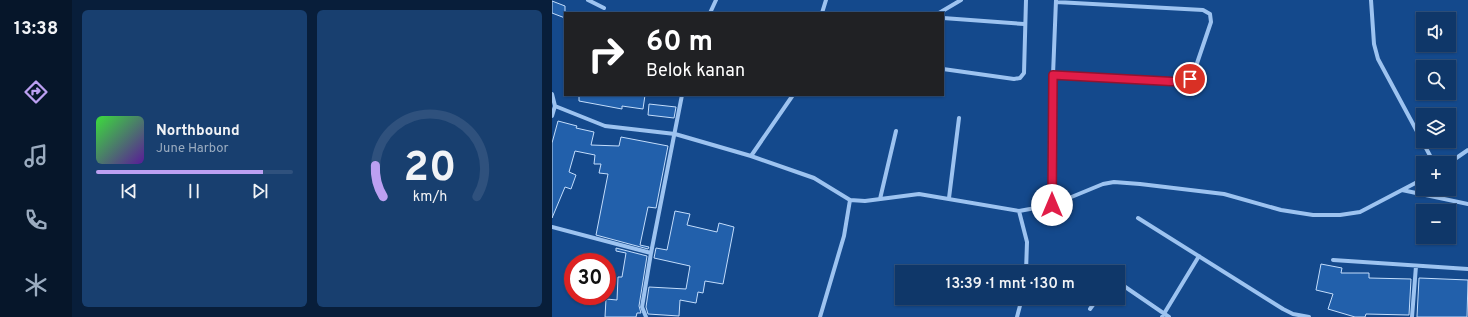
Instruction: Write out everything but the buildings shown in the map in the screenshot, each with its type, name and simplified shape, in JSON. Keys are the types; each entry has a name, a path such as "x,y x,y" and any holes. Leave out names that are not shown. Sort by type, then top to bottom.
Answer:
{"street":[{"path":"588,0 604,8"},
{"path":"710,12 716,0"},
{"path":"822,12 826,0"},
{"path":"941,12 961,0"},
{"path":"944,69 1014,79 1020,78 1024,73 1024,24 1026,0"},
{"path":"1371,0 1374,44 1378,59 1430,156"},
{"path":"1052,205 1053,75 1056,1 1203,10 1210,14 1212,22 1193,75 1186,81 1053,75"},
{"path":"944,18 1024,24"},
{"path":"552,94 555,106 552,116"},
{"path":"646,317 642,307 682,96"},
{"path":"752,156 792,96"},
{"path":"555,106 605,126 674,134 752,156 814,178 850,200 865,201 918,194 1019,210 1052,205 1103,184 1114,182 1224,194 1281,210 1306,214 1340,215 1360,212 1416,183"},
{"path":"949,198 959,118"},
{"path":"880,199 896,131"},
{"path":"1456,158 1468,150"},
{"path":"1402,190 1468,204"},
{"path":"820,317 844,236 850,200"},
{"path":"1019,210 1027,242 1026,265"},
{"path":"1138,218 1283,309 1293,314 1309,317"},
{"path":"552,227 651,253"},
{"path":"1163,315 1199,256"},
{"path":"1332,260 1468,269"},
{"path":"1412,317 1416,266"},
{"path":"1125,287 1163,315 1169,317"},
{"path":"1017,317 1020,305"},
{"path":"1090,309 1093,305"}],"route":[{"path":"1052,205 1053,75 1181,82 1190,79"}]}
